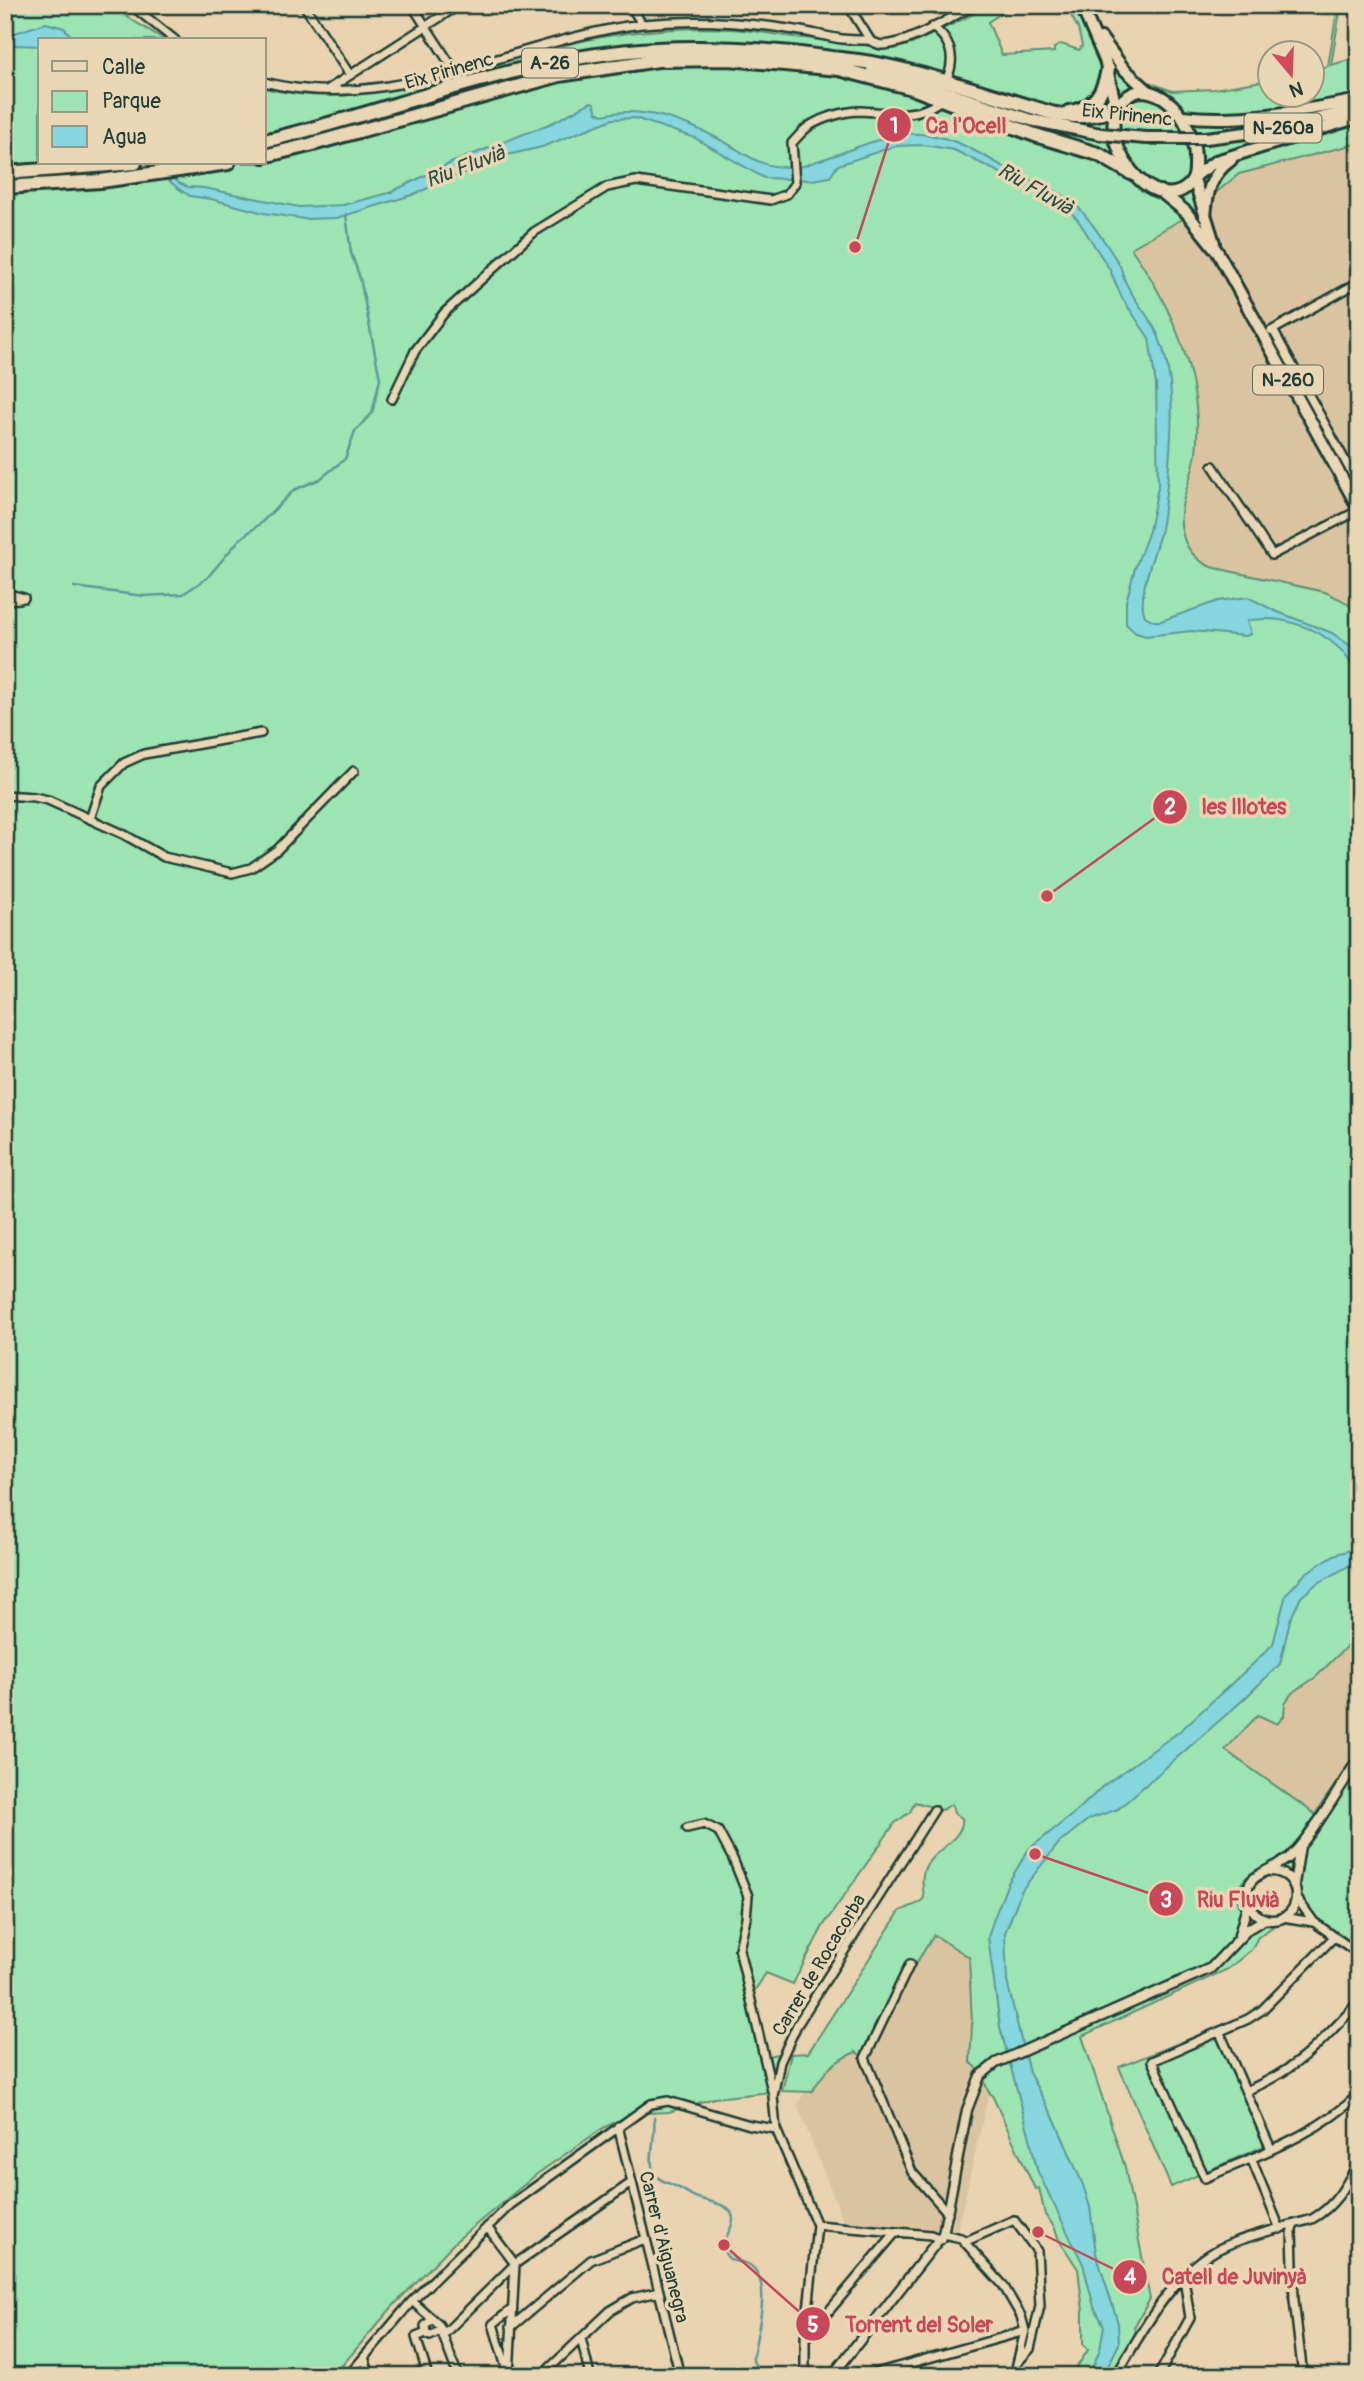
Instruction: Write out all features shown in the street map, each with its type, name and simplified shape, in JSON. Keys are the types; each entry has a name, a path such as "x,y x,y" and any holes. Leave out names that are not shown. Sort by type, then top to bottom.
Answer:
{"highway":[{"name":"Eix Pirinenc","path":"266,141 524,69 598,54 718,47 780,51 842,65"},
{"name":"Eix Pirinenc","path":"266,155 377,127 527,83 601,67 658,60 729,59 842,65"},
{"path":"842,65 889,66 1055,114 1083,117 1116,109"},
{"name":"N-260","path":"842,65 936,96 1035,135 1098,154 1131,173"},
{"path":"1055,114 1084,109 1096,100 1106,83 1108,69"},
{"path":"5,173 123,164"},
{"path":"5,187 101,181 219,164"}],"main road":[{"path":"1081,5 1123,68 1150,93 1171,105 1182,116"},
{"path":"1089,19 1108,69 1116,109 1116,139 1131,173"},
{"name":"Eix Pirinenc","path":"842,65 896,76 1031,120 1101,134 1146,138 1206,138 1270,130 1359,109"},
{"path":"1116,109 1119,102 1130,94 1139,91 1150,93"},
{"name":"N-260a","path":"1182,116 1203,119 1247,117 1359,100"},
{"name":"N-260","path":"1182,116 1194,145 1194,177 1217,251"},
{"name":"N-260a","path":"1194,177 1216,161 1359,117"},
{"name":"N-260a","path":"1205,217 1207,190 1212,180 1221,168 1242,153"},
{"name":"N-260","path":"1131,173 1186,212 1217,251 1268,332 1359,510"},
{"path":"1160,191 1182,191 1194,177"}],"street":[{"path":"131,5 172,38"},
{"path":"412,5 454,71"},
{"path":"326,90 459,5"},
{"path":"630,5 642,24"},
{"path":"848,5 870,40"},
{"path":"307,6 350,75"},
{"path":"266,83 326,90 377,89 454,71 566,39 642,24 732,23 859,41 870,40 884,45 907,39 972,6"},
{"path":"932,27 943,34 951,49 948,76"},
{"path":"393,399 415,351 444,313 534,232 607,187 636,181 771,200 787,194 795,183 792,143 808,127 858,111 888,114 914,112 926,110 937,103"},
{"path":"1359,282 1268,332 1359,486"},
{"path":"1213,466 1272,555 1359,510"},
{"path":"5,593 24,598 5,600"},
{"path":"90,819 101,786 124,763 144,754 261,733"},
{"path":"5,796 48,800 122,834 164,857 232,873 251,868 277,850 354,771"},
{"path":"1265,1919 1252,1911 1248,1902 1247,1891 1251,1881 1286,1860 1300,1846 1359,1758"},
{"name":"Carrer de Rocacorba","path":"817,2225 776,2129 773,2096 780,2062 797,2025 934,1810"},
{"path":"687,1828 704,1824 718,1831 748,1896 739,1949 773,2096"},
{"path":"1300,1846 1294,1884 1296,1897 1314,1922 1359,1954"},
{"path":"1269,1871 1286,1875 1294,1884"},
{"path":"1283,1917 1291,1911 1296,1897"},
{"path":"1238,1938 1248,1902"},
{"path":"832,2376 942,2236 967,2110 978,2081 989,2067 1200,1974 1218,1962 1238,1938 1265,1919 1283,1917 1314,1922"},
{"path":"1334,1937 1262,2010 1220,2033 1153,2061 1205,2178 1271,2149 1328,2119 1359,2094"},
{"path":"910,1964 865,2058 912,2172 948,2213"},
{"path":"1246,2091 1278,2076 1303,2059 1359,2002"},
{"path":"1220,2033 1271,2149"},
{"path":"348,2376 412,2301 509,2205 651,2104 668,2101 750,2125 776,2129"},
{"name":"Carrer d'Aiguanegra","path":"618,2126 680,2376"},
{"path":"1251,2158 1280,2229"},
{"path":"1116,2376 1156,2309 1201,2261 1217,2250 1312,2219 1333,2203 1343,2191 1359,2161"},
{"path":"426,2333 430,2336 443,2332 515,2264 631,2183"},
{"path":"964,2242 1014,2220 1037,2251 1040,2306 1030,2349 1018,2361"},
{"path":"805,2376 805,2339 817,2225 961,2238 1003,2285 1021,2316 1025,2331 1014,2376"},
{"path":"1294,2225 1294,2300 1303,2376"},
{"path":"487,2227 515,2264 509,2375"},
{"path":"805,2339 896,2232"},
{"path":"511,2327 591,2260 645,2239"},
{"path":"1157,2376 1190,2318 1184,2278"},
{"path":"498,2280 512,2294"},
{"path":"541,2376 610,2311 632,2298 659,2292"},
{"path":"412,2301 443,2332 458,2376"},
{"path":"509,2375 493,2324 511,2310"},
{"path":"426,2333 425,2326 432,2319"},
{"path":"865,2376 1025,2331"},
{"path":"426,2333 416,2337 428,2376"},
{"path":"581,2338 590,2376"},
{"path":"364,2357 370,2376"}],"shaded area":[{"path":"1359,143 1359,612 1325,592 1211,567 1196,557 1187,546 1181,519 1196,444 1191,379 1182,343 1168,309 1131,248 1186,217 1239,174"},
{"path":"1359,1634 1359,1749 1315,1814 1225,1750 1258,1715 1277,1723 1284,1716 1285,1703 1292,1693 1316,1677"},
{"path":"938,1929 970,1952 977,2057 989,2093 957,2231 845,2225 797,2105 812,2079 843,2053 868,2040"}],"green space":[{"path":"5,5 112,5 162,38 38,38 38,164 266,164 266,88 311,95 357,94 403,88 583,41 667,29 739,30 894,49 912,44 992,5 1014,5 988,22 1002,55 1054,52 1054,48 1061,44 1079,50 1082,46 1078,28 1065,5 1074,5 1090,33 1101,64 1172,91 1214,89 1256,82 1256,108 1326,108 1326,67 1338,5 1341,5 1331,65 1359,57 1359,143 1239,174 1186,217 1131,248 1160,294 1172,319 1190,371 1195,398 1196,453 1181,512 1183,537 1189,548 1196,557 1211,567 1325,592 1359,612 1359,1634 1316,1677 1292,1693 1285,1703 1284,1716 1277,1724 1258,1715 1225,1750 1315,1814 1359,1749 1359,1948 1296,1904 1292,1880 1262,1868 1250,1874 1242,1883 1238,1903 1251,1919 1262,1924 1277,1924 1258,1937 1251,1950 1228,1969 1082,2036 1125,2167 1150,2299 1134,2327 1136,2335 1112,2376 1071,2376 1088,2350 1083,2344 1083,2311 1078,2269 1045,2215 1039,2188 1035,2189 982,2075 970,2062 972,2024 969,1957 934,1935 891,2003 865,2058 856,2052 842,2059 825,2072 812,2092 782,2091 791,2054 808,2053 900,1911 924,1898 924,1870 962,1826 962,1818 954,1813 952,1804 942,1810 915,1802 910,1812 895,1823 823,1926 793,1984 766,1973 752,1995 768,2056 777,2054 771,2092 714,2098 669,2112 626,2117 603,2128 537,2174 456,2241 394,2305 333,2376 5,2376"},
{"path":"1214,2029 1264,2146 1171,2187 1119,2067"}],"water":[{"path":"46,23 64,28 73,38 38,38 38,46 15,45 5,48 5,36"},
{"path":"591,102 597,112 603,115 617,112 647,113 692,126 755,160 783,167 802,166 893,136 932,135 967,147 1068,198 1088,219 1120,266 1128,288 1158,335 1168,369 1172,423 1168,476 1161,529 1143,597 1145,616 1161,621 1218,601 1248,597 1273,610 1332,633 1359,652 1359,676 1343,652 1331,641 1309,629 1284,621 1247,621 1251,634 1245,636 1192,631 1146,636 1136,633 1126,624 1126,602 1149,531 1158,487 1156,385 1149,338 1122,298 1110,270 1078,220 1063,204 954,150 924,145 895,146 838,165 830,177 812,180 764,178 695,138 635,118 613,119 542,147 503,156 412,195 337,218 304,219 190,196 149,164 159,164 179,183 188,187 299,207 343,205 389,193 451,163 554,122"},
{"path":"1359,1547 1359,1560 1315,1585 1301,1597 1290,1620 1280,1664 1242,1701 1118,1809 1089,1819 1059,1843 1022,1890 1005,1933 1007,1981 1029,2073 1055,2120 1083,2185 1090,2207 1096,2253 1118,2323 1119,2344 1103,2376 1089,2376 1100,2349 1104,2326 1094,2307 1083,2264 1037,2170 1000,2027 988,1937 994,1918 1008,1883 1029,1849 1077,1811 1103,1786 1180,1731 1255,1662 1273,1644 1286,1594 1306,1573 1334,1555"}],"waterway":[{"path":"74,587 144,596 183,594 207,578 240,539 261,523 294,490 320,479 345,459 355,431 372,413 380,379 360,278 351,253 346,214"},
{"path":"654,2118 653,2171 662,2180 693,2196 718,2203 728,2209 733,2220 725,2242 725,2253 732,2260 748,2264 756,2271 760,2281 762,2307 753,2361 762,2376"}],"place":[{"name":"Ca l'Ocell","path":"855,247"},
{"name":"les Illotes","path":"1047,896"},
{"name":"Riu Fluvià","path":"1035,1854"},
{"name":"Catell de Juvinyà","path":"1038,2232"},
{"name":"Torrent del Soler","path":"724,2245"}]}
